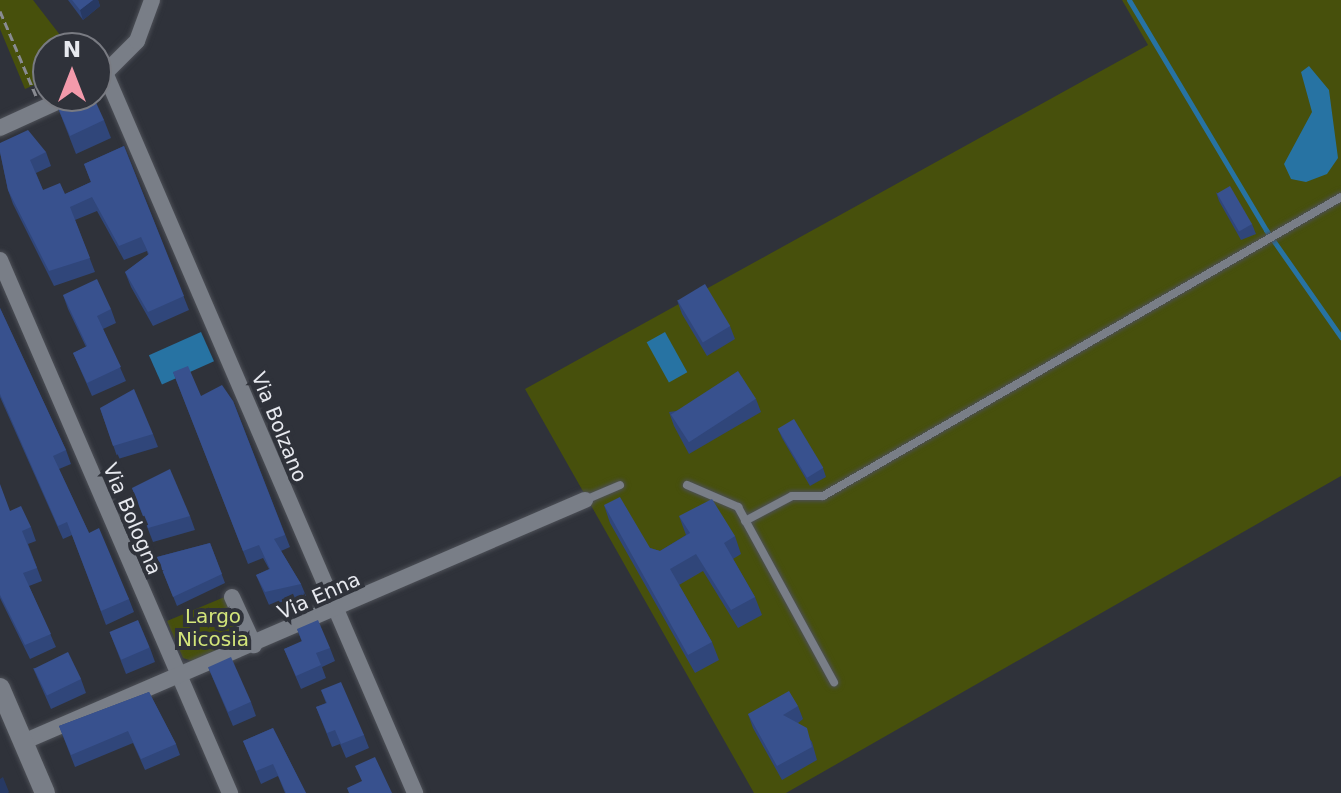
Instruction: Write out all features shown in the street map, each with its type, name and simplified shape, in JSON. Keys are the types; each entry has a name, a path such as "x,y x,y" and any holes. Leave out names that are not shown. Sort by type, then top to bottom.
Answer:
{"main road":[{"path":"0,688 45,793"}],"street":[{"path":"112,67 137,41 152,0"},
{"name":"Via Bolzano","path":"112,104 415,793"},
{"path":"0,128 35,112"},
{"name":"Via Bologna","path":"0,260 177,678 230,793"},
{"name":"Via Enna","path":"23,742 333,612 585,500"},
{"path":"232,597 254,645"}],"lane":[{"path":"745,521 792,496 823,496 1341,197"},
{"path":"585,500 620,485"},
{"path":"687,485 738,507 834,682"}],"path":[{"path":"0,11 32,86"}],"green space":[{"path":"0,0 33,0 58,32 32,32 32,86 25,89 0,29"},
{"path":"1122,0 1341,0 1341,476 786,793 754,793 525,389 1148,45"},
{"name":"Largo Nicosia","path":"227,596 246,639 192,661 183,658 167,621"}],"water":[{"path":"1309,66 1329,90 1338,158 1327,174 1306,182 1291,179 1284,164 1312,112 1301,72"},
{"path":"201,332 214,361 162,384 149,355"},
{"path":"665,332 687,372 669,382 647,342"}],"building":[{"path":"72,0 93,0 80,10"},
{"path":"60,112 100,112 104,120 70,136"},
{"path":"28,130 46,152 30,160 43,190 60,183 65,194 91,182 84,164 124,146 184,296 148,312 125,272 149,254 141,237 119,246 92,197 70,207 90,258 49,271 8,190 0,152 0,143"},
{"path":"1230,186 1252,224 1239,232 1217,194"},
{"path":"97,279 111,309 97,316 121,367 87,383 73,353 87,346 63,295"},
{"path":"705,284 730,326 703,342 678,300"},
{"path":"0,308 66,450 53,456 89,533 99,528 129,599 101,611 67,522 58,526 0,394"},
{"path":"188,366 201,396 222,385 233,401 285,535 274,539 301,584 265,592 256,575 270,569 259,545 243,551 173,372"},
{"path":"738,371 756,399 689,442 671,415"},
{"path":"134,389 153,434 113,446 100,408"},
{"path":"794,419 823,468 807,478 778,429"},
{"path":"170,469 190,516 148,528 132,488"},
{"path":"0,484 10,511 21,506 31,527 22,531 37,568 23,573 51,634 25,645 0,595"},
{"path":"620,497 650,548 660,551 690,533 679,516 712,499 735,536 724,543 755,597 731,610 696,554 670,569 712,642 688,655 604,505"},
{"path":"210,543 222,574 173,597 157,557"},
{"path":"138,620 150,648 121,660 109,632"},
{"path":"318,620 330,648 316,653 321,665 296,676 284,649 302,641 297,629"},
{"path":"68,652 81,679 47,696 34,669"},
{"path":"231,657 251,702 228,712 208,667"},
{"path":"341,682 364,735 341,744 335,730 327,733 316,707 327,703 321,690"},
{"path":"789,691 798,706 783,715 807,728 812,747 777,766 748,714"},
{"path":"149,692 176,744 141,759 128,731 71,755 59,726"},
{"path":"273,728 306,793 286,793 273,764 256,771 243,741"},
{"path":"375,757 392,793 349,793 347,788 362,781 355,766"}],"waterway":[{"path":"1129,0 1266,230 1341,337"}]}
